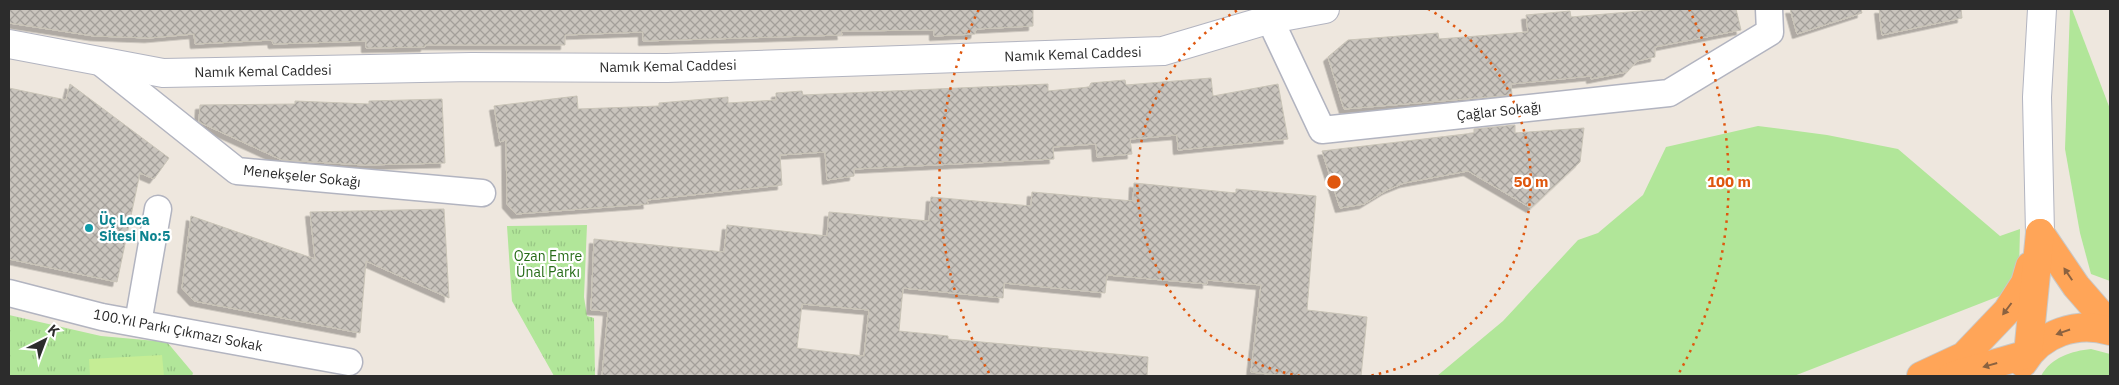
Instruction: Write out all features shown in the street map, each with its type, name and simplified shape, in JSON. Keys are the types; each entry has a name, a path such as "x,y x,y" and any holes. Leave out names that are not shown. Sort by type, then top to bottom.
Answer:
{"highway":[{"path":"2040,233 2076,286 2110,325"},
{"path":"2022,365 2040,233"},
{"path":"1920,376 1964,356 2007,311 2025,283 2040,233"},
{"path":"1952,376 2022,365 2043,341 2060,331 2080,327 2100,328 2110,331"}],"street":[{"name":"Namık Kemal Caddesi","path":"9,44 163,73 472,67 667,68 1163,51 1268,14 1324,9"},
{"name":"Çağlar Sokağı","path":"1268,14 1322,130 1669,93 1770,32 1769,9"},
{"path":"2040,233 2037,96 2042,9"},
{"name":"Menekşeler Sokağı","path":"99,61 237,171 482,193"},
{"path":"138,324 158,209"},
{"name":"100.Yıl Parkı Çıkmazı Sokak","path":"9,293 102,317 349,362"}],"green space":[{"path":"2070,9 2072,9 2110,109 2110,281 2091,274 2080,233 2065,149"},
{"path":"1758,126 1827,135 1898,149 2000,236 2020,229 2019,271 2002,295 1794,376 1437,376 1503,321 1578,240 1598,233 1643,195 1666,147"},
{"name":"Ozan Emre Ünal Parkı","path":"587,225 584,297 587,316 594,318 595,376 554,376 512,301 507,226"},
{"path":"9,315 101,336 167,342 193,373 192,376 9,376"},
{"path":"2091,349 2110,354 2110,376 2041,376 2050,364 2063,356"},
{"path":"162,355 164,376 90,376 89,359"}],"building":[{"path":"9,9 1033,9 1033,26 976,29 975,34 934,36 934,30 841,31 842,35 643,41 643,32 565,35 565,45 425,45 425,47 366,48 366,41 273,44 272,40 195,44 194,34 149,38 94,36 9,23"},
{"path":"1663,9 1736,9 1741,30 1655,47 1655,57 1637,61 1627,72 1591,79 1591,76 1511,84 1512,95 1344,109 1328,57 1348,40 1438,33 1439,39 1528,32 1526,15 1570,11 1571,17"},
{"path":"1790,9 1861,9 1862,13 1797,34"},
{"path":"1879,9 1961,9 1962,18 1882,35"},
{"path":"1211,78 1213,96 1278,84 1288,139 1178,150 1177,135 1130,139 1132,154 1097,157 1096,144 1053,147 1054,159 854,169 854,176 827,180 825,152 780,155 782,185 647,200 648,204 516,214 507,204 506,140 500,142 494,106 577,96 578,109 659,106 659,103 728,97 728,103 776,100 776,93 802,91 803,95 1048,84 1048,91 1089,87 1091,83 1125,80 1126,85"},
{"path":"70,84 169,158 154,179 140,173 117,282 9,259 9,88 66,100"},
{"path":"442,99 445,163 365,165 282,160 199,122 200,105 295,104 295,101 369,104 369,101"},
{"path":"1515,125 1515,133 1584,128 1580,162 1531,208 1468,171 1404,183 1387,190 1364,204 1340,208 1322,151 1474,133 1474,129"},
{"path":"1134,183 1236,193 1236,189 1316,196 1307,310 1367,317 1361,376 1286,376 1251,372 1261,285 1207,280 1207,284 1107,275 1105,293 1004,283 1003,298 903,288 899,331 948,336 948,339 1148,357 1147,376 602,376 608,311 591,310 594,239 724,252 727,225 827,236 829,212 929,221 931,197 1031,206 1032,192 1133,201","holes":["802,304 869,310 864,356 797,348"]},
{"path":"444,209 449,298 366,261 360,333 194,301 182,288 191,216 315,259 310,212"}],"place":[{"name":"Üç Loca Sitesi No:5","path":"89,228"}]}
